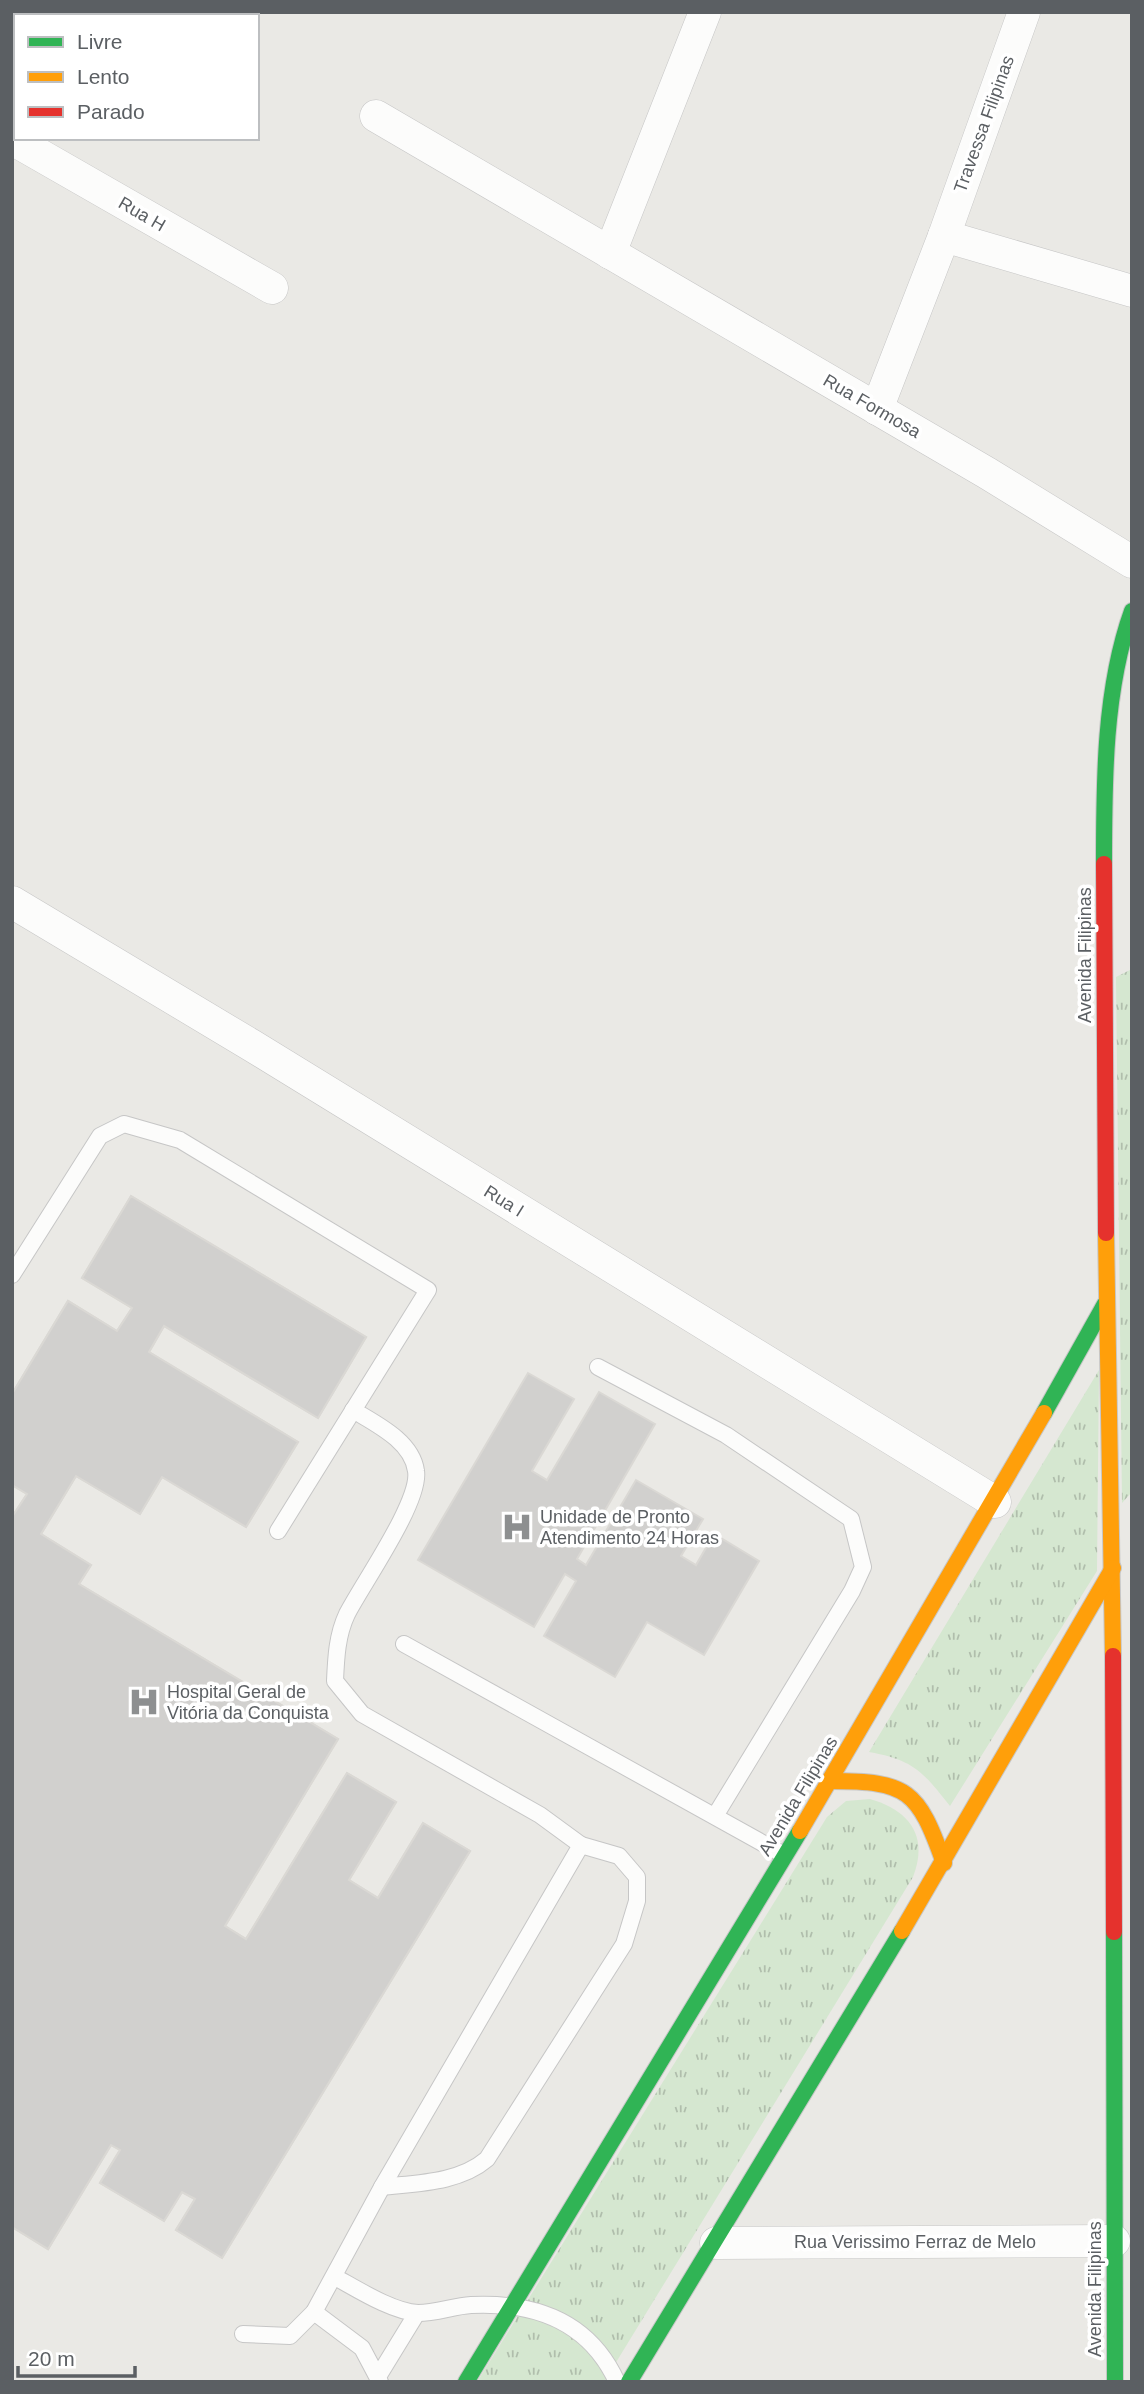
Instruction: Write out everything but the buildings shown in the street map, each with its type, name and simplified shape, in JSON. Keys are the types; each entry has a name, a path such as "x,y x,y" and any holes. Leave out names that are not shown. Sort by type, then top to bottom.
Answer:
{"main road":[{"name":"Avenida Filipinas","path":"1115,2382 1114,2241 1123,1841 1106,1302 1104,843 1108,737 1119,644 1132,611"},
{"path":"1104,843 1124,860"},
{"path":"1104,978 1119,957"},
{"name":"Avenida Filipinas","path":"466,2382 995,1503 1106,1302"},
{"name":"Avenida Filipinas","path":"629,2382 716,2243 944,1863 1126,1543"},
{"path":"830,1781 874,1781 909,1792 928,1816 944,1863"}],"street":[{"path":"610,253 705,12"},
{"name":"Travessa Filipinas","path":"877,409 944,236 1024,12"},
{"name":"Rua Formosa","path":"376,116 877,409 1132,562"},
{"name":"Rua H","path":"12,139 272,288"},
{"path":"944,236 1132,291"},
{"name":"Rua I","path":"12,902 251,1045 995,1503"},
{"name":"Rua Verissimo Ferraz de Melo","path":"716,2243 1114,2241"}],"lane":[{"path":"12,1275 100,1136 124,1124 180,1140 428,1290 278,1531"},
{"path":"598,1367 726,1435 851,1520 863,1567 852,1591 715,1816"},
{"path":"353,1410 397,1436 416,1470 414,1495 346,1616 337,1648 335,1681 362,1714 540,1815 581,1845 619,1856 637,1877 635,1910 624,1944 487,2159 474,2171 442,2180 382,2187"},
{"path":"404,1644 785,1856"},
{"path":"243,2334 290,2336 314,2312 382,2187 581,1845"},
{"path":"335,2277 375,2298 417,2313 469,2305 512,2304 551,2316 586,2336 607,2360 617,2382"},
{"path":"314,2312 362,2348 380,2379"},
{"path":"380,2379 417,2313"}],"green space":[{"path":"1132,969 1132,1492 1122,1503 1116,977"},
{"path":"1099,1370 1097,1571 950,1806 916,1769 897,1759 869,1752"},
{"path":"870,1799 895,1810 912,1827 919,1849 913,1877 604,2382 477,2382 827,1817 846,1801"}],"traffic: fast":[{"path":"1104,864 1105,768 1111,703 1132,611"},
{"path":"1044,1413 1105,1304"},
{"path":"466,2382 800,1831"},
{"path":"629,2382 902,1931"},
{"path":"1114,1932 1115,2382"}],"traffic: slow":[{"path":"1106,1233 1113,1656"},
{"path":"800,1831 1044,1413"},
{"path":"902,1931 1113,1568"},
{"path":"830,1781 877,1784 906,1795 926,1819 944,1863"}],"traffic: jam":[{"path":"1104,864 1106,1233"},
{"path":"1113,1656 1114,1932"}],"place":[{"name":"Unidade de Pronto Atendimento 24 Horas","path":"517,1527"},
{"name":"Hospital Geral de Vitória da Conquista","path":"144,1702"}]}
